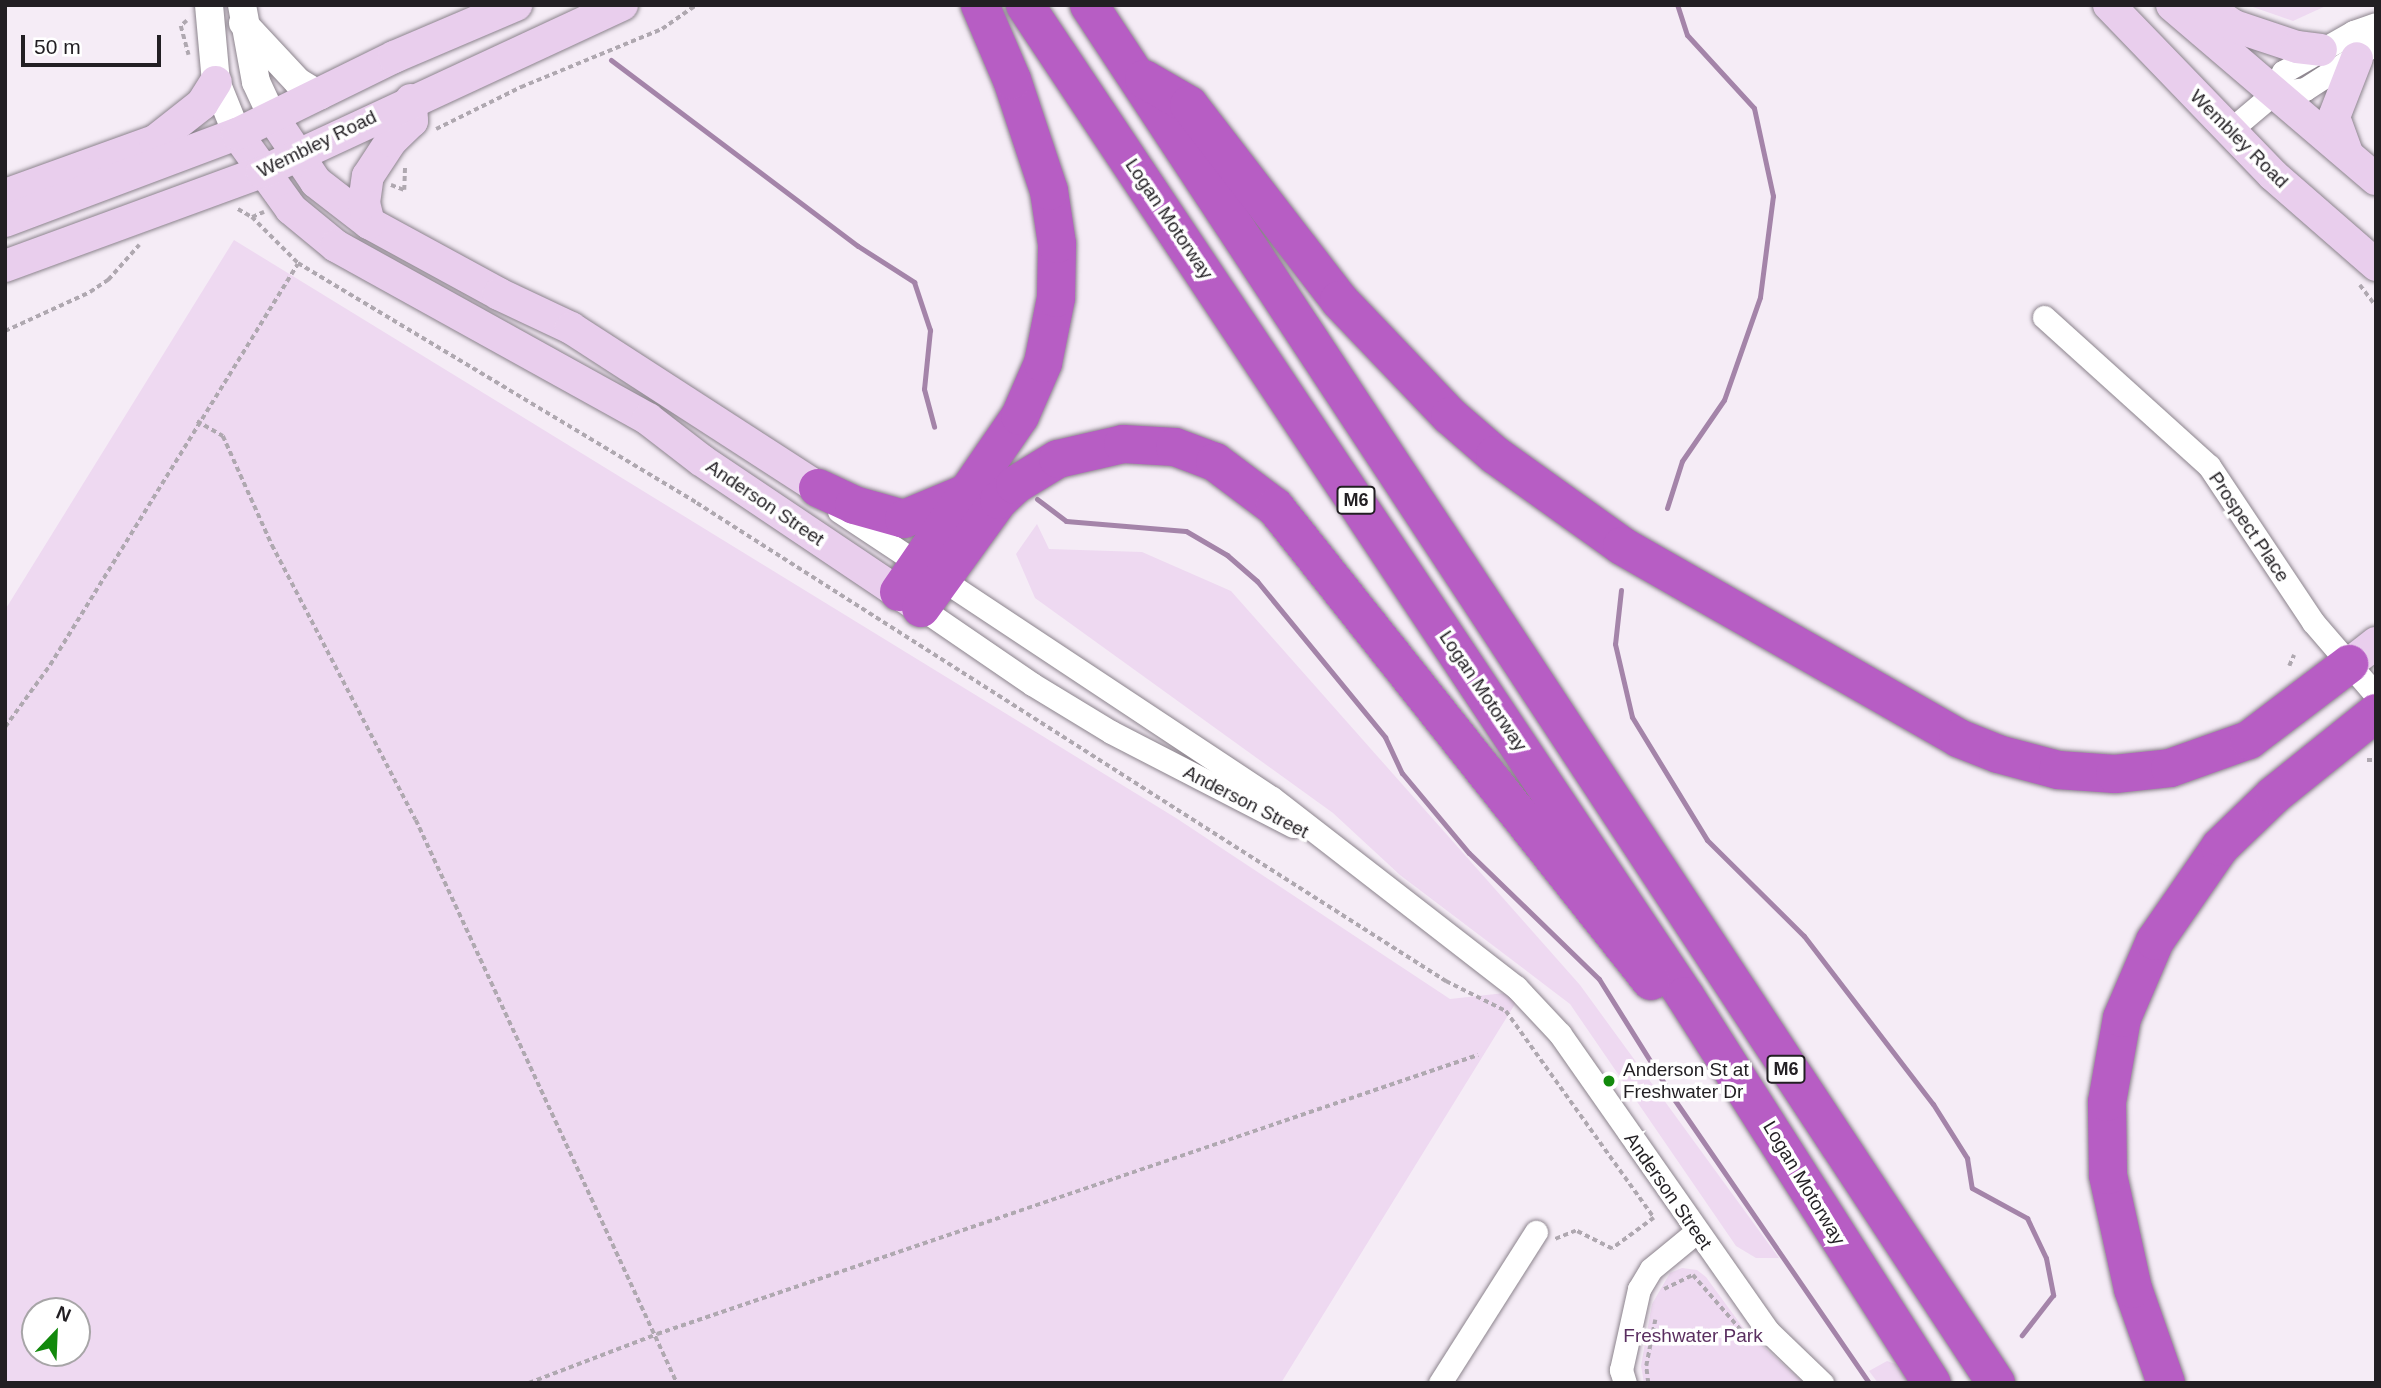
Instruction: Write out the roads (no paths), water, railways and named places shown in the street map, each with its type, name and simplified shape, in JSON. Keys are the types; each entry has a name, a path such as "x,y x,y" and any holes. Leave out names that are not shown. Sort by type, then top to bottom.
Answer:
{"highway":[{"path":"919,586 968,491 1004,442 1032,389 1052,329 1058,272 1045,180 980,5"},
{"name":"Logan Motorway","path":"1025,5 1685,996 1932,1383"},
{"name":"M6","path":"1090,5 1745,1008 1996,1383"},
{"path":"1136,75 1189,105 1339,300 1450,416 1494,455 1622,546 1940,729 1998,754 2058,769 2142,773 2199,760 2249,740 2362,654"},
{"path":"919,586 1015,485 1058,459 1102,447 1151,444 1195,453 1226,468 1275,508 1471,750 1645,979 1685,996"},
{"path":"818,488 855,505 904,519 937,508 968,491"},
{"path":"2166,1383 2133,1289 2108,1175 2107,1102 2122,1018 2155,941 2194,878 2220,847 2274,795 2376,713"}],"main road":[{"path":"5,220 237,134 320,96 394,57 516,5"},
{"name":"Wembley Road","path":"5,266 262,172 411,100 622,5"},
{"name":"Wembley Road","path":"2109,5 2229,131 2376,265"},
{"path":"2172,5 2376,179"},
{"path":"2203,5 2234,26 2297,47 2321,50"},
{"path":"2348,155 2334,117 2366,50"},
{"path":"5,195 155,141 202,104 204,74"},
{"path":"369,223 364,203 368,176 391,142 412,121 411,100"},
{"name":"Anderson Street","path":"273,118 294,155 316,182 369,223 488,289 571,328 818,488"},
{"name":"Anderson Street","path":"237,134 285,201 336,246 559,365 648,419 701,460 919,586"}],"street":[{"path":"199,12 204,74 237,134"},
{"path":"242,14 298,82 320,96"},
{"path":"242,14 256,82 273,118"},
{"path":"2229,131 2274,93 2283,72 2321,50 2376,24"},
{"path":"2274,93 2305,89 2366,50"},
{"name":"Prospect Place","path":"2044,317 2209,466 2314,622 2362,654 2376,695"},
{"name":"Anderson Street","path":"818,488 919,586 1111,732 1322,839"},
{"name":"Anderson Street","path":"919,586 1272,798 1516,988 1560,1034 1696,1232 1769,1332 1822,1383"},
{"path":"1440,1383 1536,1232"},
{"path":"1625,1383 1621,1370 1639,1289 1651,1269 1696,1232"}],"waterway":[{"path":"1667,508 1682,461 1724,400 1760,297 1773,196 1754,108 1687,35 1677,5"},
{"path":"611,60 858,246 914,282 930,330 924,389 934,427"},
{"path":"1037,499 1066,521 1186,531 1227,555 1257,581 1385,737 1402,773 1469,853 1599,979 1674,1099 1869,1383"},
{"path":"1621,590 1615,644 1632,717 1707,840 1804,936 1933,1104 1967,1158 1972,1188 2027,1218 2046,1258 2053,1295 2022,1335"}],"place":[{"name":"Anderson St at Freshwater Dr","path":"1609,1081"}],"park label":[{"name":"Freshwater Park","path":"1693,1336"}]}
